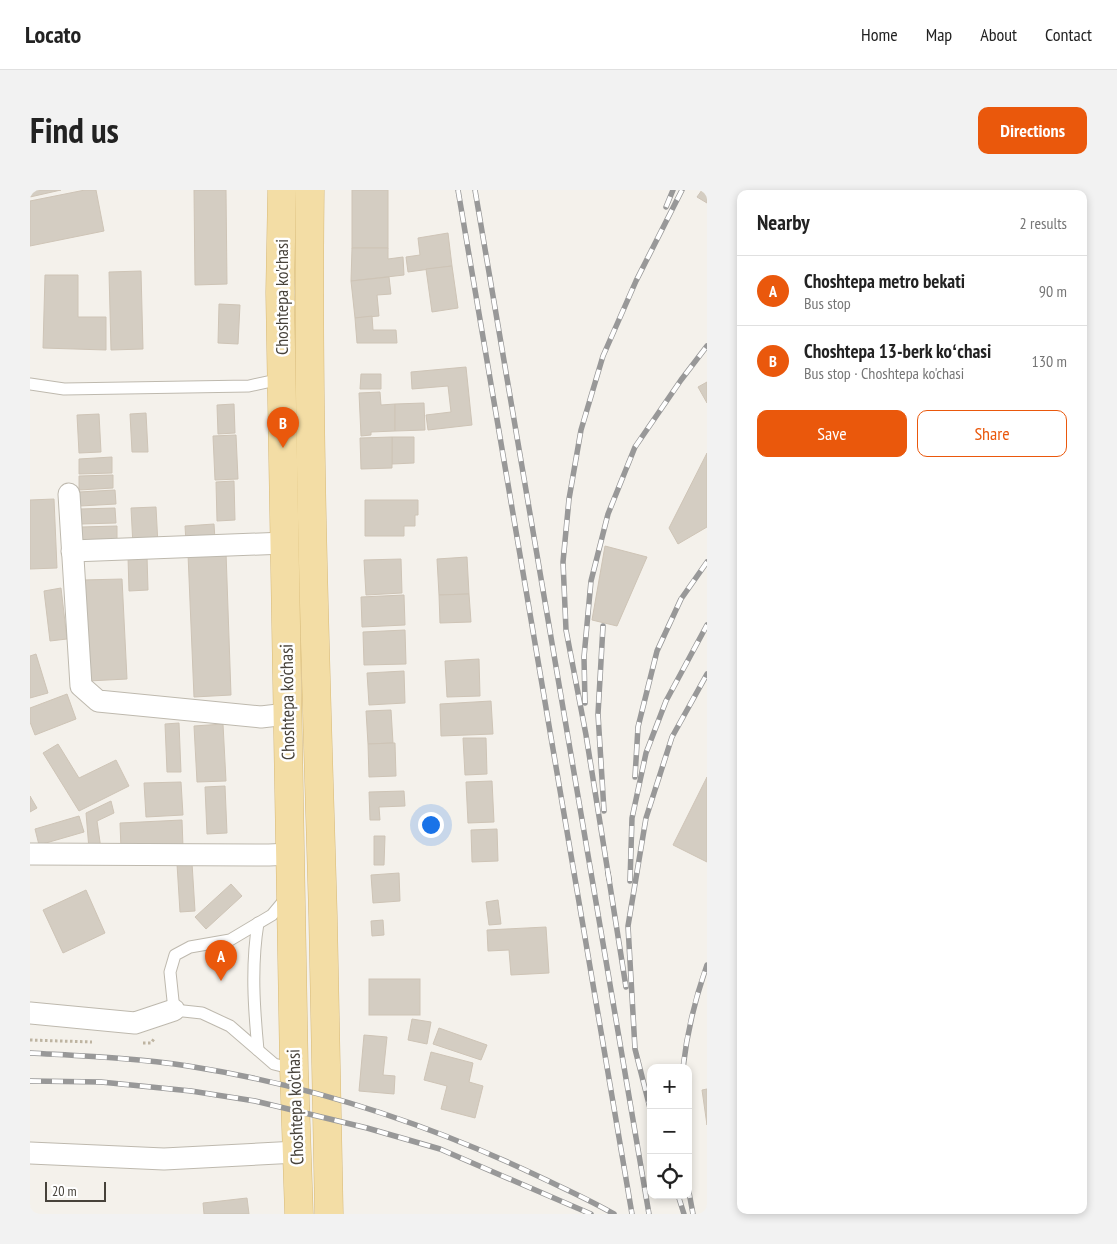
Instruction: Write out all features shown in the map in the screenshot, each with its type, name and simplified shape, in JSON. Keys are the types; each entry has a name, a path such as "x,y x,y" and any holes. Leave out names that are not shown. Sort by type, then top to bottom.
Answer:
{"main road":[{"name":"Choshtepa ko'chasi","path":"282,190 281,380 294,1069 299,1214"},
{"name":"Choshtepa ko'chasi","path":"310,190 311,538 329,1214"}],"street":[{"path":"69,494 81,686 98,702 261,717 287,714"},
{"path":"72,551 285,543"},
{"path":"30,854 290,854"},
{"path":"30,1014 134,1023 174,1010"},
{"path":"30,1153 164,1159 296,1152"}],"lane":[{"path":"30,384 64,389 191,387 249,386 281,380"},
{"path":"291,892 272,914 230,940 190,947 174,955 170,972 174,1010 202,1013 230,1026 274,1064 294,1069"},
{"path":"258,923 254,948 254,993 258,1050"}],"building":[{"path":"30,190 61,190 30,197"},
{"path":"85,190 96,190 104,231 30,246 30,201"},
{"path":"194,190 226,190 227,284 195,285"},
{"path":"352,190 388,190 388,248 352,248"},
{"path":"702,190 707,190 707,203 697,197"},
{"path":"448,233 452,266 408,272 406,257 420,255 418,238"},
{"path":"352,248 388,248 388,259 403,257 404,275 351,281"},
{"path":"452,266 458,308 432,312 426,269"},
{"path":"141,271 143,349 111,350 109,272"},
{"path":"45,275 78,275 78,317 106,317 106,350 43,348"},
{"path":"389,277 391,294 377,295 379,316 355,318 351,281"},
{"path":"219,304 240,305 238,344 218,343"},
{"path":"372,316 373,330 396,330 397,343 357,343 355,318"},
{"path":"466,367 472,425 428,430 426,415 451,412 448,386 412,389 411,372"},
{"path":"361,374 381,374 381,389 360,389"},
{"path":"707,382 707,403 698,387"},
{"path":"380,392 381,405 395,404 395,431 371,432 371,435 361,436 359,393"},
{"path":"424,403 425,430 395,431 395,404"},
{"path":"234,404 235,433 218,434 217,405"},
{"path":"146,413 148,452 132,452 130,414"},
{"path":"99,414 101,452 79,453 77,415"},
{"path":"236,435 238,479 215,480 213,436"},
{"path":"392,437 414,437 414,463 392,464"},
{"path":"392,437 392,468 361,469 360,438"},
{"path":"707,453 707,527 678,544 669,528"},
{"path":"112,457 112,473 79,474 79,459"},
{"path":"113,475 113,488 79,490 79,476"},
{"path":"234,481 235,520 217,521 216,482"},
{"path":"115,490 116,504 80,506 79,492"},
{"path":"54,499 57,568 30,569 30,500"},
{"path":"365,500 418,500 418,515 415,515 415,526 404,526 404,536 365,536"},
{"path":"156,507 158,545 133,546 131,508"},
{"path":"115,508 116,523 81,524 80,509"},
{"path":"214,524 215,540 186,542 185,526"},
{"path":"117,526 117,541 82,542 81,527"},
{"path":"605,546 647,557 617,626 592,620"},
{"path":"226,552 231,695 194,697 188,554"},
{"path":"147,556 148,590 129,591 128,557"},
{"path":"467,557 469,594 439,595 437,559"},
{"path":"401,559 402,593 366,595 364,560"},
{"path":"122,579 127,679 88,681 83,580"},
{"path":"61,588 67,639 50,641 44,591"},
{"path":"469,594 471,622 440,623 439,595"},
{"path":"404,595 405,625 362,627 361,597"},
{"path":"405,630 406,664 364,665 363,632"},
{"path":"36,654 48,693 30,698 30,656"},
{"path":"479,659 480,696 447,697 445,661"},
{"path":"404,671 405,703 369,705 367,673"},
{"path":"67,694 76,719 35,735 30,722 30,708"},
{"path":"491,701 493,734 441,736 440,704"},
{"path":"391,710 393,743 368,744 366,711"},
{"path":"179,723 181,772 167,772 165,724"},
{"path":"223,724 226,781 197,782 194,726"},
{"path":"463,738 486,738 487,774 465,775"},
{"path":"395,743 396,776 369,777 368,744"},
{"path":"58,744 79,778 116,760 129,786 79,811 43,753"},
{"path":"707,777 707,862 673,845"},
{"path":"492,781 494,822 468,823 466,782"},
{"path":"181,782 183,815 146,817 144,783"},
{"path":"225,786 227,833 207,834 205,787"},
{"path":"404,791 405,806 379,807 380,820 370,820 369,792"},
{"path":"30,796 37,808 30,812"},
{"path":"111,801 114,813 97,821 101,849 89,849 86,813"},
{"path":"79,816 84,832 39,845 35,829"},
{"path":"182,820 183,847 121,849 120,823"},
{"path":"497,829 498,861 472,862 471,830"},
{"path":"374,836 385,836 384,865 374,865"},
{"path":"192,863 195,911 180,912 177,864"},
{"path":"399,873 400,901 373,903 371,875"},
{"path":"231,884 242,896 206,929 195,917"},
{"path":"86,890 105,933 63,953 43,910"},
{"path":"498,900 501,924 489,925 486,902"},
{"path":"383,920 384,935 372,936 371,921"},
{"path":"546,927 549,973 511,975 509,950 488,951 487,930"},
{"path":"369,979 420,979 420,1015 369,1015"},
{"path":"412,1019 431,1022 427,1044 408,1040"},
{"path":"439,1028 487,1045 481,1060 433,1044"},
{"path":"364,1035 387,1037 383,1075 395,1076 394,1094 359,1091"},
{"path":"431,1052 473,1063 469,1082 483,1086 475,1118 441,1109 447,1086 424,1080"},
{"path":"707,1089 707,1125 702,1090"},
{"path":"247,1198 249,1214 204,1214 203,1203"}],"railway":[{"path":"458,190 632,1214"},
{"path":"475,190 649,1214"},
{"path":"666,207 673,190"},
{"path":"609,879 586,735 566,630 563,562 569,499 581,430 603,356 636,281 682,190"},
{"path":"585,703 584,657 591,581 608,514 635,447 707,346"},
{"path":"635,777 638,727 657,651 681,599 707,562"},
{"path":"630,881 632,818 646,753 666,701 707,625"},
{"path":"603,626 598,714 604,811"},
{"path":"650,1109 635,1049 628,926 646,818 672,737 707,674"},
{"path":"608,873 626,987"},
{"path":"684,1064 692,1016 707,965"},
{"path":"30,1053 168,1063 234,1074 324,1095 455,1140 540,1177 614,1214"},
{"path":"30,1081 101,1082 191,1091 255,1101 367,1128 440,1149 591,1214"},
{"path":"679,1199 684,1214"},
{"path":"690,1199 693,1214"}],"place":[{"name":"Choshtepa 13-berk koʻchasi","path":"283,448"},
{"name":"Choshtepa metro bekati","path":"221,981"}]}
